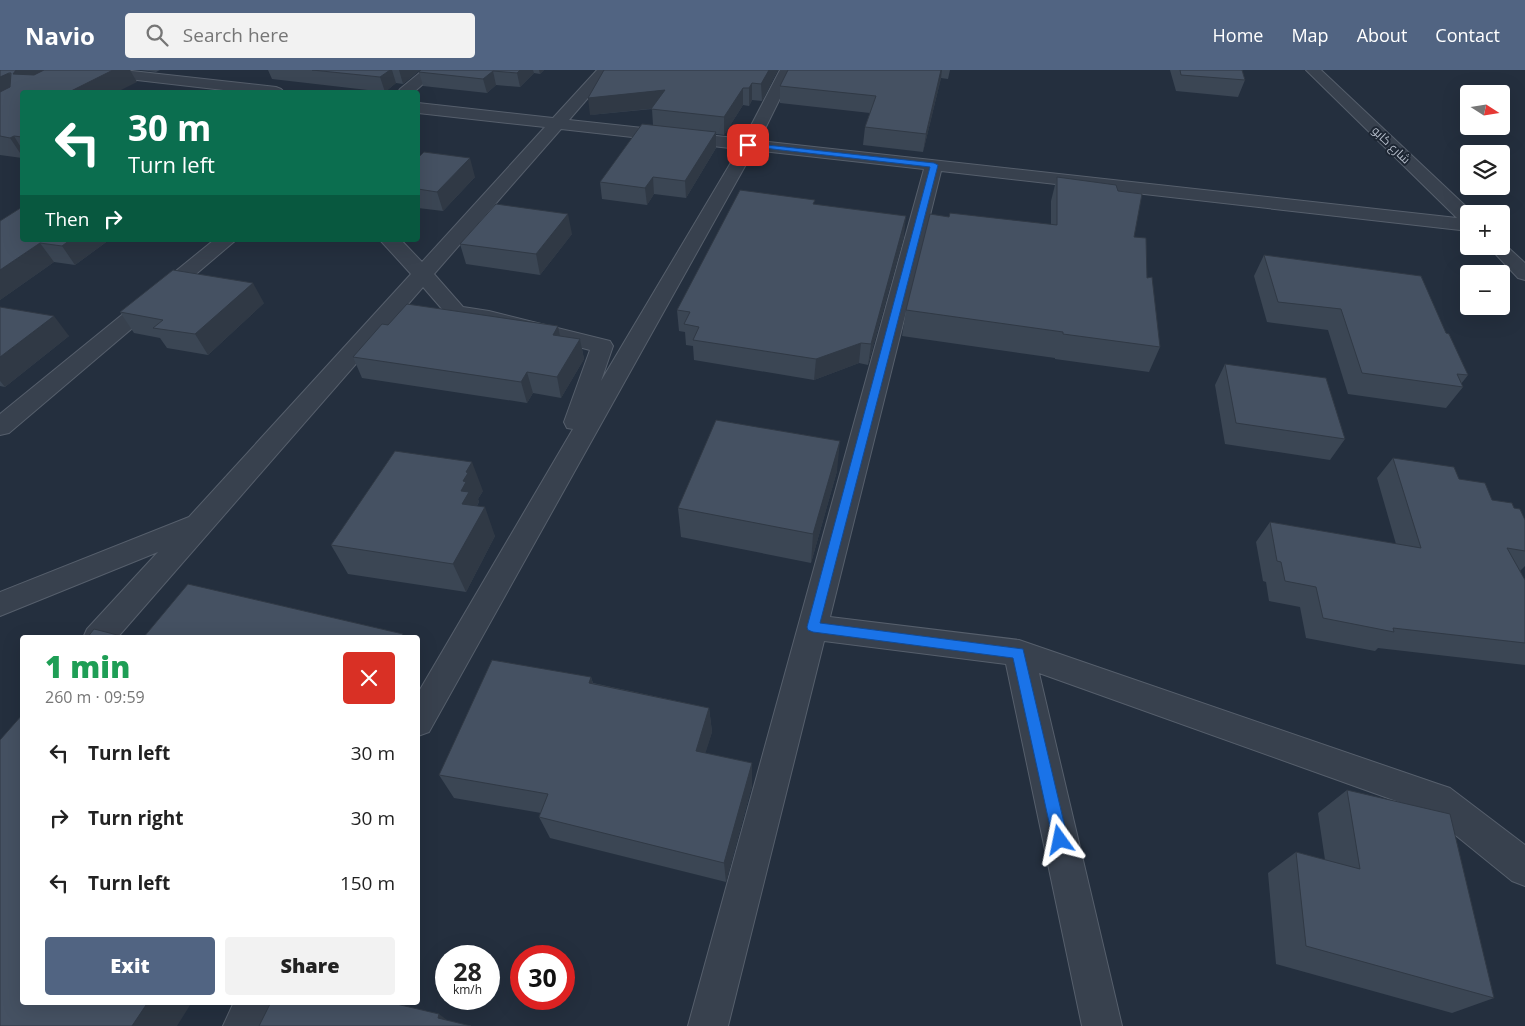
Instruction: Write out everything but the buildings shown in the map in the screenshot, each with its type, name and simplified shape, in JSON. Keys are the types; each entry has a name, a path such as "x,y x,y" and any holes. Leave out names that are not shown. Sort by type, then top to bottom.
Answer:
{"street":[{"path":"85,70 224,90 249,74"},
{"path":"407,90 432,70"},
{"path":"101,635 605,70"},
{"path":"420,718 748,145 787,70"},
{"name":"شارع كابو","path":"1313,70 1460,210"},
{"path":"420,108 1460,224"},
{"path":"708,1026 934,165"},
{"path":"0,427 224,242"},
{"path":"392,242 423,274 456,313 489,317 602,346 556,480"},
{"path":"1506,255 1525,274"},
{"path":"0,604 200,523"},
{"path":"813,627 1019,653 1438,800 1525,868"},
{"path":"1019,653 1102,1026"},
{"path":"243,1026 254,1005"}],"route":[{"path":"748,145 934,165 813,627 1019,653 1060,840"}]}
